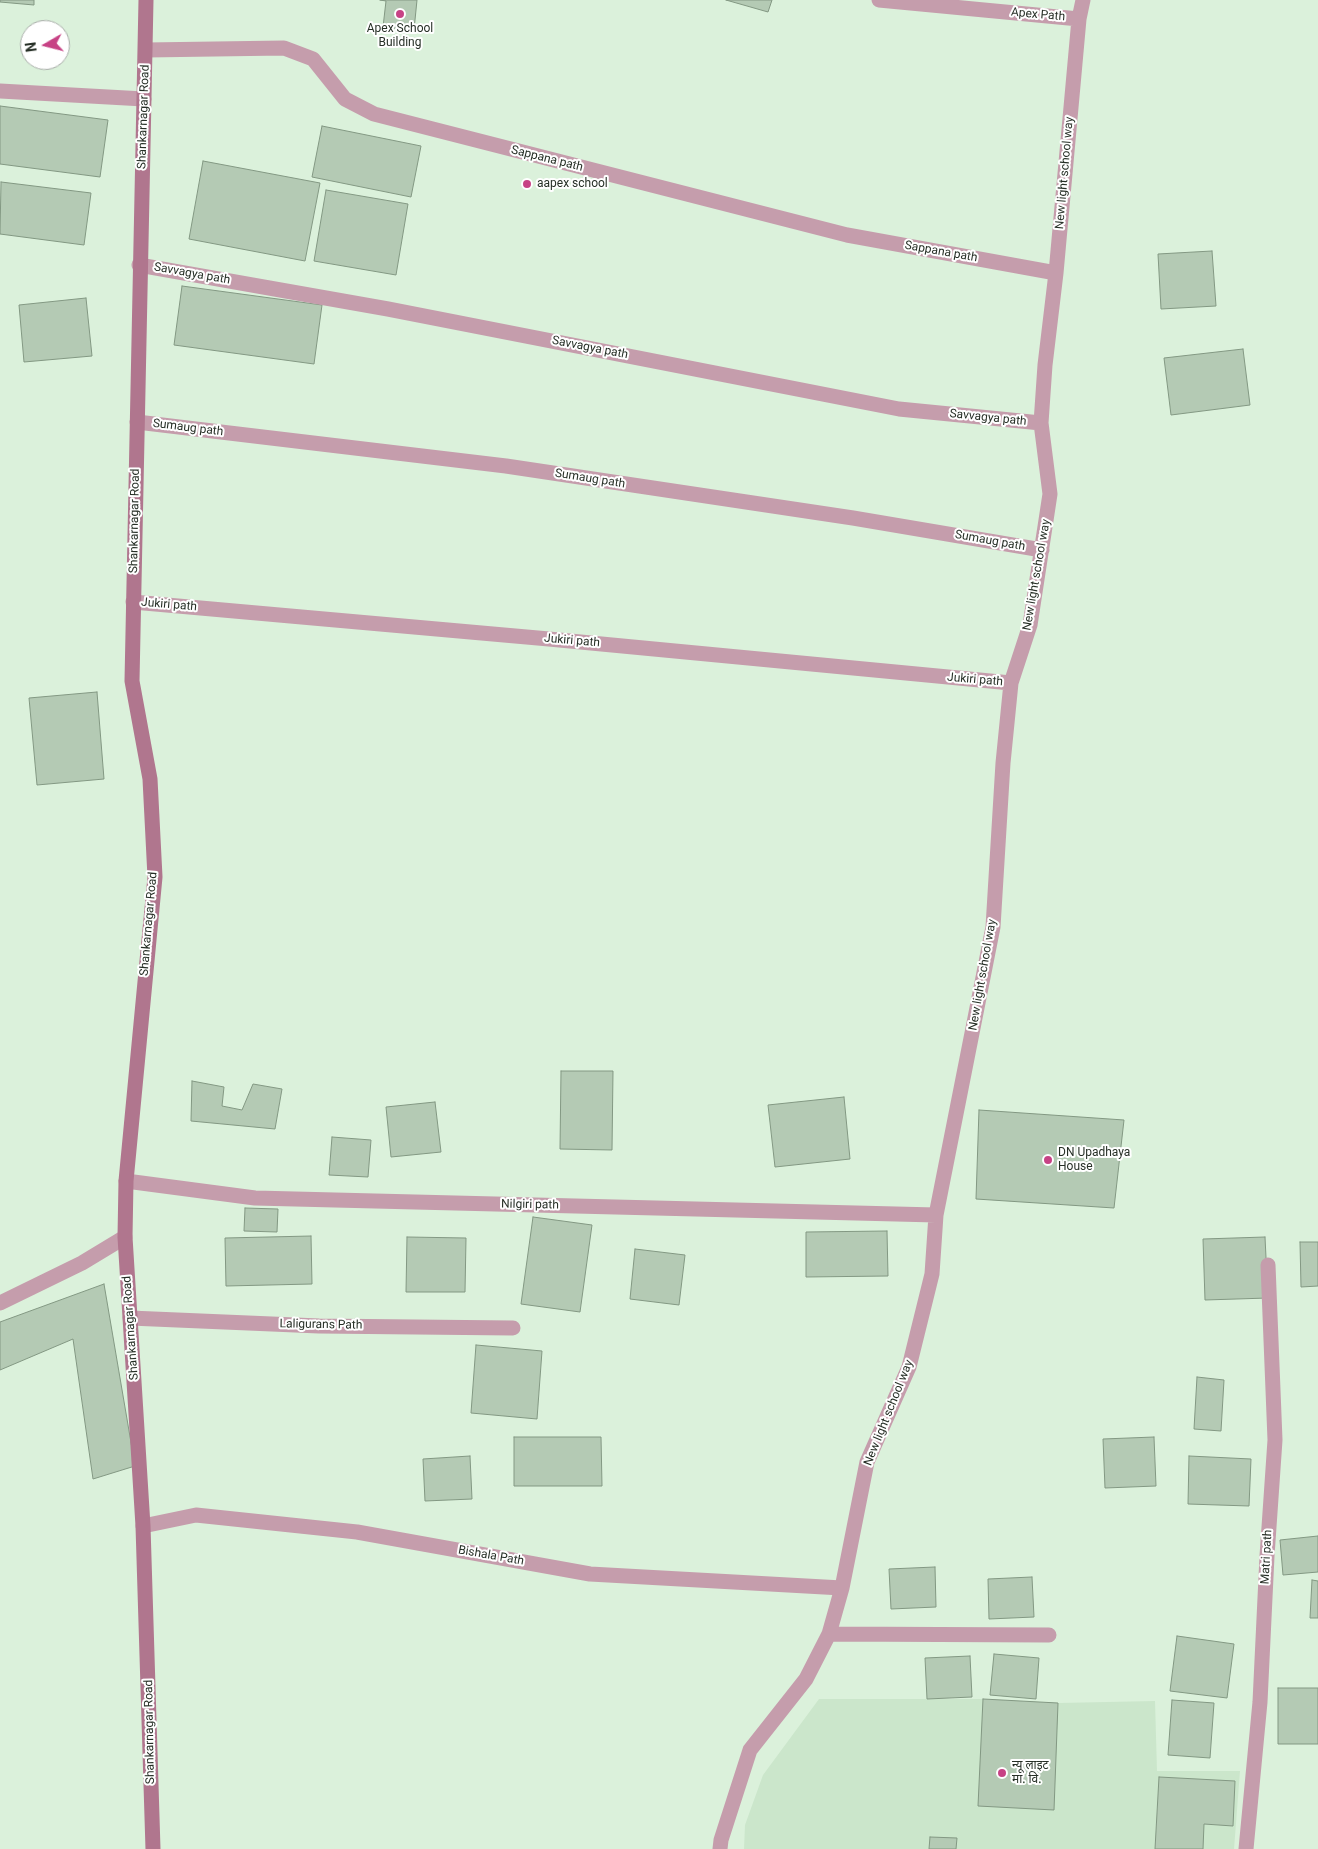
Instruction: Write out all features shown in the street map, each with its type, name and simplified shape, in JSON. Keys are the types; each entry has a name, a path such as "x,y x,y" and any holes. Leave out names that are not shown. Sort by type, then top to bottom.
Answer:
{"street":[{"name":"Shankarnagar Road","path":"146,0 139,265 132,681 150,779 155,877 126,1181 125,1238 143,1526 153,1849"},
{"name":"Apex Path","path":"879,0 1079,19"},
{"name":"New light school way","path":"720,1849 721,1840 750,1750 806,1678 829,1634 842,1588 867,1462 909,1367 932,1274 936,1216 992,927 1003,763 1011,683 1030,625 1050,494 1041,423 1079,19 1083,0"},
{"name":"Sappana path","path":"146,50 284,48 314,59 344,100 374,114 847,236 1056,273"},
{"path":"0,91 144,98"},
{"name":"Savvagya path","path":"139,265 408,313 899,409 1041,423"},
{"name":"Sumaug path","path":"136,422 506,466 853,518 1042,550"},
{"name":"Jukiri path","path":"133,602 1011,683"},
{"name":"Nilgiri path","path":"126,1181 255,1198 936,1216"},
{"path":"0,1303 82,1263 125,1238"},
{"name":"Matri path","path":"1246,1849 1260,1702 1274,1440 1268,1265"},
{"name":"Laligurans Path","path":"130,1318 319,1326 513,1328"},
{"name":"Bishala Path","path":"143,1526 196,1515 357,1532 590,1574 842,1588"},
{"path":"829,1634 1048,1635"}],"shaded area":[{"name":"न्यू लाइट मा. वि.","path":"819,1699 983,1699 1058,1703 1155,1701 1157,1771 1240,1771 1234,1849 744,1849 745,1825 763,1775"}],"building":[{"path":"0,0 34,0 34,5 0,2"},
{"name":"Apex School Building","path":"380,0 417,0 414,30 383,27 386,1"},
{"path":"726,0 772,0 768,12"},
{"path":"0,106 108,120 100,177 0,164"},
{"path":"322,126 421,146 411,197 312,177"},
{"path":"203,161 320,183 305,261 189,239"},
{"path":"1,182 91,193 84,245 0,234"},
{"path":"326,190 408,204 396,275 314,261"},
{"path":"1212,251 1216,306 1161,309 1158,254"},
{"path":"182,286 322,305 314,364 174,345"},
{"path":"86,298 92,356 24,362 19,305"},
{"path":"1243,349 1250,405 1171,415 1164,358"},
{"path":"97,692 104,779 37,785 29,698"},
{"path":"561,1071 613,1071 612,1150 560,1149"},
{"path":"192,1081 224,1087 222,1106 242,1110 253,1084 282,1089 275,1129 191,1121"},
{"path":"844,1097 850,1159 775,1167 768,1105"},
{"path":"435,1102 441,1152 391,1157 386,1107"},
{"name":"DN Upadhaya House","path":"979,1110 1124,1120 1114,1208 976,1199"},
{"path":"332,1137 371,1140 368,1177 329,1175"},
{"path":"245,1208 278,1209 277,1232 244,1231"},
{"path":"533,1217 592,1225 580,1312 521,1304"},
{"path":"887,1231 888,1276 806,1277 806,1232"},
{"path":"311,1236 312,1284 226,1286 225,1238"},
{"path":"407,1237 466,1238 465,1292 406,1292"},
{"path":"1265,1237 1268,1298 1205,1300 1203,1239"},
{"path":"1300,1242 1318,1242 1318,1286 1301,1287"},
{"path":"635,1249 685,1255 679,1305 630,1299"},
{"path":"104,1284 135,1466 93,1479 73,1339 0,1370 0,1322"},
{"path":"476,1345 542,1351 537,1419 471,1413"},
{"path":"1197,1377 1224,1380 1221,1431 1194,1429"},
{"path":"514,1437 601,1437 602,1486 514,1486"},
{"path":"1154,1437 1156,1486 1105,1488 1103,1439"},
{"path":"470,1456 472,1499 425,1501 423,1459"},
{"path":"1189,1456 1251,1459 1249,1506 1188,1504"},
{"path":"1318,1536 1318,1572 1283,1575 1280,1540"},
{"path":"935,1567 936,1607 891,1609 889,1569"},
{"path":"1032,1577 1034,1617 989,1619 988,1579"},
{"path":"1312,1580 1318,1581 1318,1618 1310,1618"},
{"path":"1177,1636 1234,1644 1227,1698 1170,1691"},
{"path":"994,1654 1039,1658 1036,1699 990,1695"},
{"path":"970,1656 972,1697 927,1699 925,1658"},
{"path":"1278,1688 1318,1688 1318,1744 1278,1744"},
{"path":"983,1699 1058,1703 1054,1810 978,1806"},
{"path":"1172,1700 1214,1703 1210,1758 1168,1755"},
{"path":"1159,1777 1235,1781 1233,1826 1204,1824 1203,1849 1155,1849"},
{"path":"930,1837 957,1838 956,1849 929,1849"}],"place":[{"name":"Apex School Building","path":"400,14"},
{"name":"aapex school","path":"527,184"},
{"name":"DN Upadhaya House","path":"1048,1160"},
{"name":"न्यू लाइट मा. वि.","path":"1002,1773"}]}
